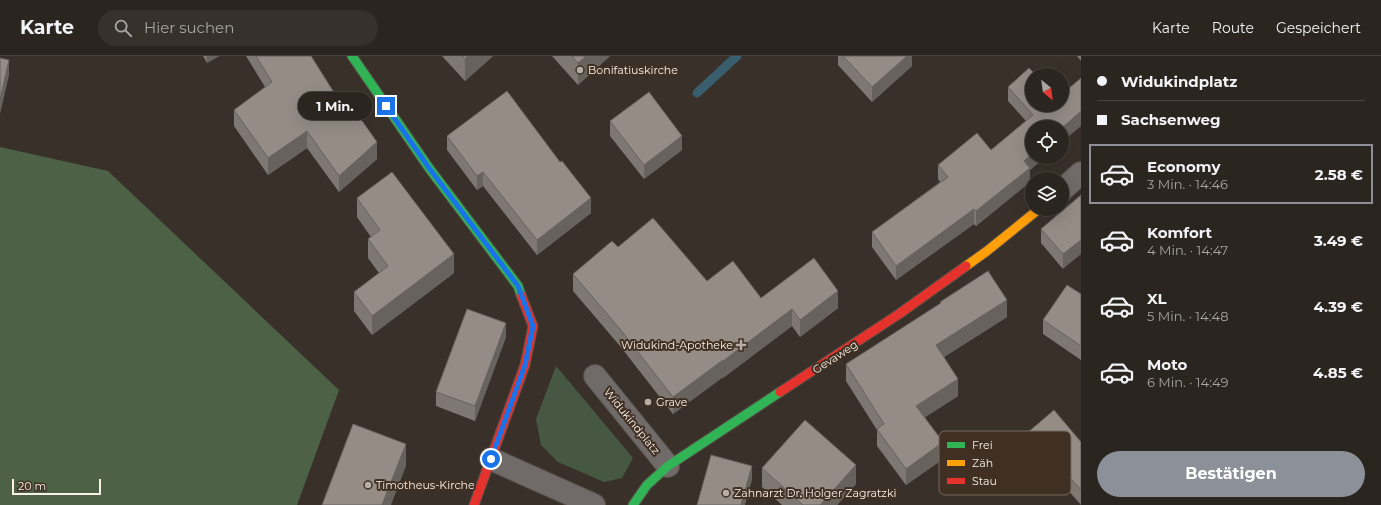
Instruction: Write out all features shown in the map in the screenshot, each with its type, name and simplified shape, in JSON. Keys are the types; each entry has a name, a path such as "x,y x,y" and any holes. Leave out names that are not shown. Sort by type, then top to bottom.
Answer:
{"street":[{"path":"352,56 429,168 518,286 533,326 525,365 474,505"},
{"path":"1069,184 1081,173"},
{"name":"Gevaweg","path":"633,505 647,485 668,466 899,314 987,252 1031,216"},
{"name":"Widukindplatz","path":"595,376 668,466"},
{"path":"491,459 594,505"}],"green space":[{"path":"0,147 108,171 339,390 297,505 0,505"},
{"path":"556,366 633,458 622,478 604,482 558,462 541,445 536,419"}],"building":[{"path":"256,56 311,56 340,102 346,98 377,142 339,176 307,131 268,158 234,110 272,82"},
{"path":"572,56 586,56 578,63"},
{"path":"843,56 907,56 872,87"},
{"path":"0,58 9,60 0,100"},
{"path":"1025,72 1025,106 1008,87"},
{"path":"1081,78 1081,111 1069,122 1069,120 1027,120 1033,115 1030,112 1069,112 1069,88"},
{"path":"507,91 560,162 562,161 591,198 537,240 483,172 477,176 447,136"},
{"path":"649,92 682,136 644,165 610,121"},
{"path":"1025,122 1024,161 1030,168 976,211 974,209 896,266 872,232 948,177 938,165 977,133 991,150"},
{"path":"392,172 454,254 372,316 354,292 388,266 368,239 380,230 357,198"},
{"path":"1081,195 1081,240 1063,254 1041,229 1056,216 1069,216 1069,205"},
{"path":"653,218 707,281 733,261 761,298 814,258 838,291 800,320 792,309 673,397 620,329 573,274 612,241 618,247"},
{"path":"988,271 1007,300 936,345 958,379 916,406 939,437 939,445 906,469 877,429 884,424 846,364 941,303 940,302"},
{"path":"1067,285 1081,294 1081,346 1043,320"},
{"path":"467,309 506,323 475,406 436,392"},
{"path":"1054,410 1081,442 1081,490 1071,479 1071,431 1029,431"},
{"path":"805,420 856,465 820,505 803,505 762,468"},
{"name":"Timotheus-Kirche","path":"353,424 406,444 382,505 322,505"},
{"name":"Zahnarzt Dr. Holger Zagratzki","path":"711,455 752,466 741,505 697,505"}],"waterway":[{"path":"697,93 737,56"}],"traffic: fast":[{"path":"352,56 429,168 518,286 521,295"},
{"path":"633,505 647,485 668,466 780,392"}],"traffic: slow":[{"path":"966,266 1030,216"}],"traffic: jam":[{"path":"780,392 899,314 966,266"},
{"path":"474,505 525,365 533,326 521,295"}],"place":[{"name":"Bonifatiuskirche","path":"580,70"},
{"name":"Widukind-Apotheke","path":"741,345"},
{"name":"Grave","path":"648,402"},
{"name":"Timotheus-Kirche","path":"368,485"},
{"name":"Zahnarzt Dr. Holger Zagratzki","path":"726,493"}],"route":[{"path":"386,106 429,168 518,286 533,326 525,365 491,459"}]}
